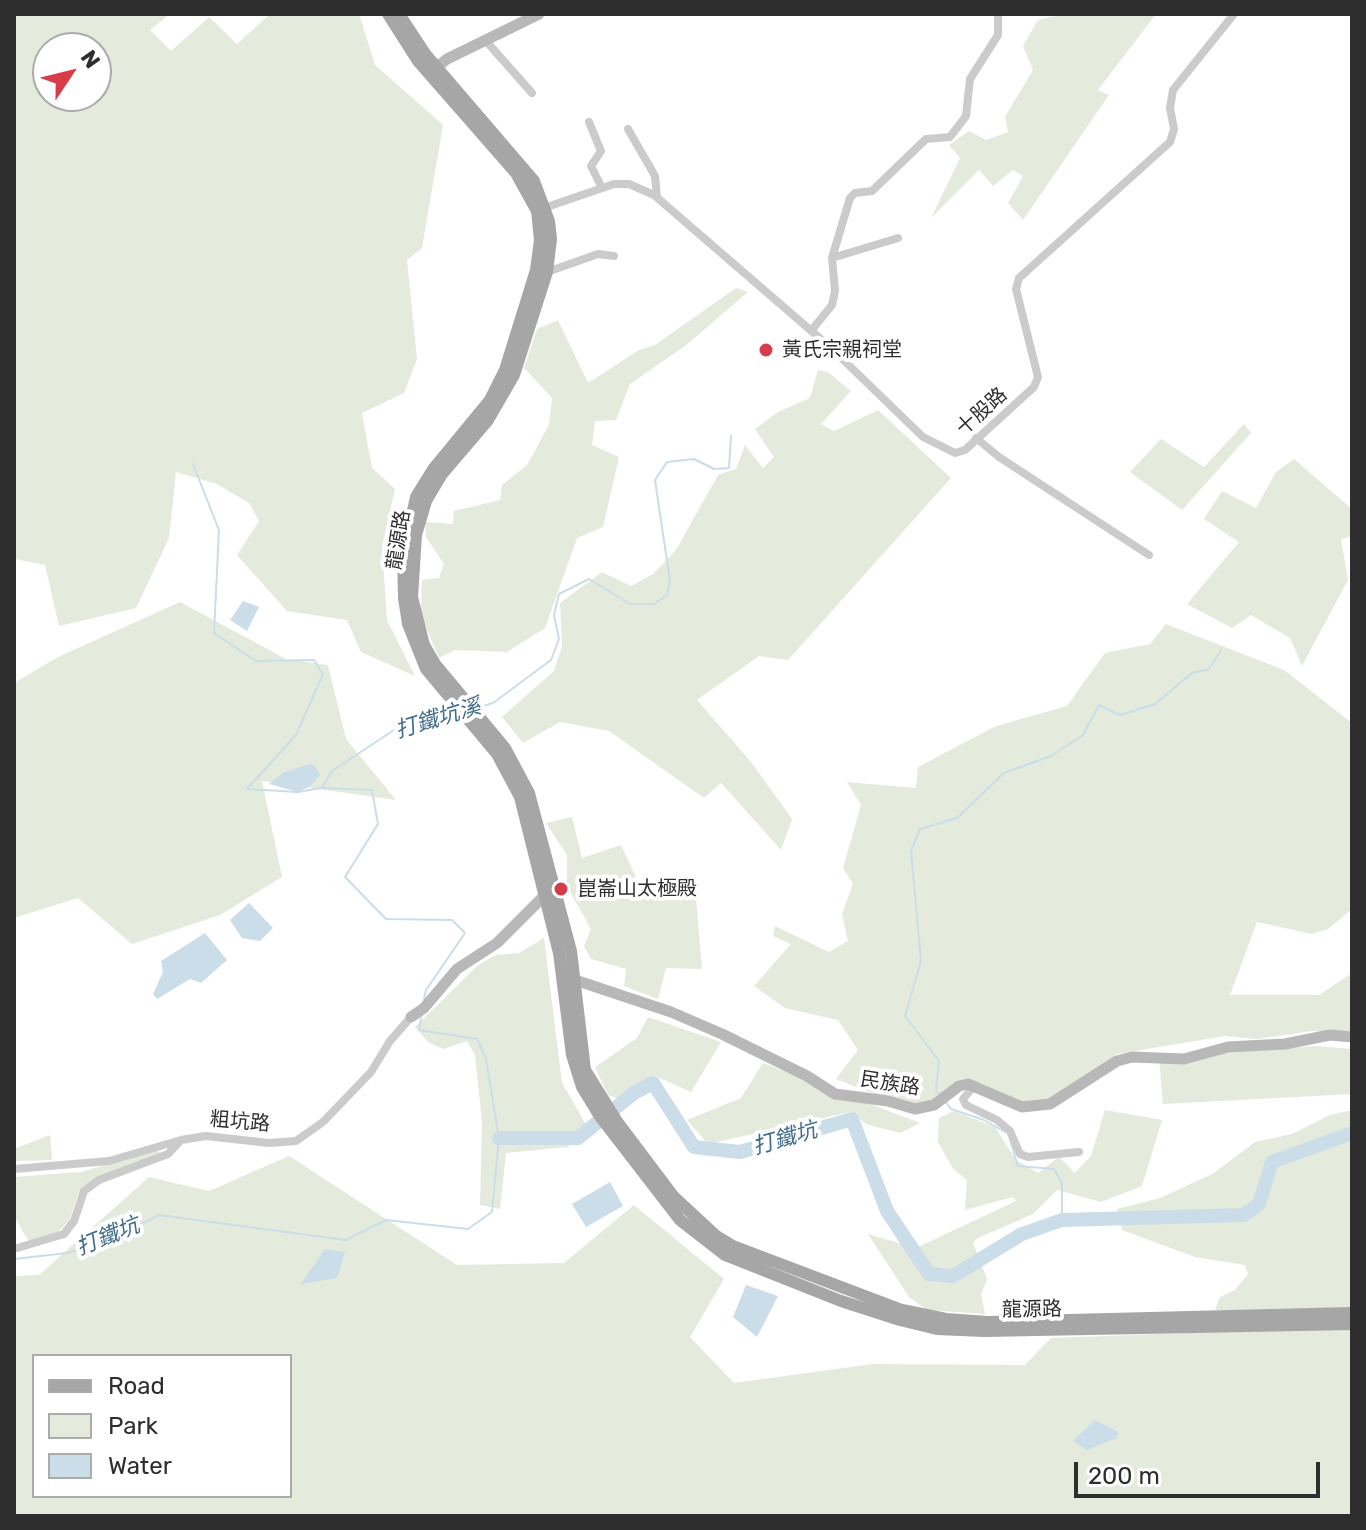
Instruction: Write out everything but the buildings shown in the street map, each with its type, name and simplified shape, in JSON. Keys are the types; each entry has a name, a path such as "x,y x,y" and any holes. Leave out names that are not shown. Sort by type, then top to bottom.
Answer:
{"main road":[{"path":"388,14 516,173 541,209 536,270 505,370 485,407 425,482 406,533 403,577 408,624 426,669 468,710 511,777 549,891 585,1070 607,1117 687,1212 729,1251"},
{"path":"399,14 432,70"},
{"name":"龍源路","path":"468,710 435,664 416,621 412,576 416,535 433,486 488,420 507,391 547,272 551,239 541,209"},
{"name":"龍源路","path":"729,1251 902,1310 946,1319 988,1322 1352,1313"},
{"name":"龍源路","path":"729,1251 841,1301 937,1329 984,1331 1352,1324"}],"street":[{"path":"432,70 539,14"},
{"path":"811,331 832,305 832,258 850,198 855,193 872,191 926,139 950,137 966,116 970,79 998,35 998,14"},
{"name":"十股路","path":"541,209 602,188 629,184 657,197 811,331 923,437 955,453 965,450 1034,387 1038,377 1016,289 1019,278 1170,142 1174,129 1170,108 1173,90 1234,14"},
{"path":"486,41 532,93"},
{"path":"589,122 601,151 591,166 602,188"},
{"path":"628,129 655,176 657,197"},
{"path":"832,258 898,238"},
{"path":"547,272 598,254 614,256"},
{"path":"976,438 999,457 1149,555"},
{"path":"411,1017 424,1008 457,969 497,943 549,891"},
{"name":"民族路","path":"568,978 671,1012 722,1034 807,1076 835,1094 927,1108 959,1086 976,1085"},
{"name":"粗坑路","path":"14,1169 118,1160 181,1140 218,1135 269,1143 296,1141 323,1122 371,1072 390,1041 411,1017"},
{"path":"1079,1152 1028,1157 1020,1154 1010,1131 997,1120 966,1105 963,1099 976,1085 1004,1102 1022,1107 1050,1104 1117,1061 1132,1057 1184,1059 1228,1047 1285,1044 1330,1035 1352,1037"},
{"path":"14,1249 64,1234 74,1221 84,1191 99,1180 168,1154 181,1140"}],"green space":[{"path":"14,14 170,14 150,30 171,51 209,17 237,44 270,14 359,14 375,65 443,125 422,248 407,260 417,359 404,393 362,413 372,468 395,489 382,546 387,620 415,676 361,652 347,620 287,611 237,555 259,521 249,503 217,484 176,472 169,538 136,608 59,626 45,565 14,559"},
{"path":"1065,14 1156,14 1098,90 1109,95 1023,220 1008,203 1023,176 1013,170 993,186 979,170 931,218 960,158 949,145 969,131 986,140 1008,132 1005,117 1033,70 1023,46 1038,20"},
{"path":"736,288 748,292 685,346 630,384 616,420 595,421 592,445 619,457 603,527 577,538 545,628 507,652 455,650 439,658 421,615 422,580 439,578 444,564 426,537 425,522 453,524 454,511 500,500 502,485 527,465 549,425 552,398 524,368 537,329 558,320 588,383 639,350 655,345"},
{"path":"818,370 829,373 851,391 821,424 834,431 878,410 951,478 788,660 759,656 697,700 751,762 792,819 781,850 721,783 704,798 609,731 560,722 523,743 502,717 554,671 562,646 560,603 602,572 631,586 653,574 676,550 718,475 736,469 745,445 763,468 774,457 755,429 778,412 810,398"},
{"path":"1244,424 1251,433 1182,510 1130,472 1161,439 1204,467"},
{"path":"1294,459 1352,509 1352,536 1341,539 1348,580 1302,666 1290,638 1251,615 1232,628 1187,604 1239,542 1204,519 1222,491 1256,508 1276,472"},
{"path":"180,602 286,659 328,665 346,739 396,800 262,781 282,877 220,915 132,944 78,898 14,918 14,683 58,657"},
{"path":"1166,624 1284,670 1352,723 1352,909 1328,929 1312,934 1257,922 1230,995 1319,995 1352,973 1352,1033 1312,1031 1256,1039 1225,1036 1117,1054 1080,1083 1051,1099 1022,1105 967,1083 918,1107 897,1103 836,1079 858,1050 838,1020 785,1008 754,986 791,944 773,936 775,926 829,952 848,941 842,914 853,884 843,868 861,805 847,782 916,788 918,767 996,726 1067,706 1105,653 1150,644"},
{"path":"572,817 582,858 621,845 636,877 624,882 696,898 702,969 666,968 658,999 624,986 626,969 591,959 584,946 591,929 567,886 567,855 546,823"},
{"path":"544,938 562,1083 592,1135 567,1147 506,1153 500,1209 480,1205 482,1122 475,1055 467,1041 443,1049 428,1042 415,1027 478,965 496,955 519,953"},
{"path":"648,1017 721,1042 691,1092 655,1076 617,1098 608,1095 595,1067 637,1038"},
{"path":"1316,1046 1352,1049 1352,1094 1163,1104 1159,1058"},
{"path":"763,1063 920,1123 900,1133 866,1124 850,1112 708,1144 687,1120 741,1098"},
{"path":"1105,1110 1162,1120 1142,1186 1101,1202 1057,1190 1033,1214 976,1239 973,1243 987,1279 981,1294 985,1314 927,1310 909,1297 868,1234 916,1248 1016,1201 1013,1197 965,1210 967,1180 953,1169 938,1142 939,1118 954,1111 995,1127 1016,1160 1038,1173 1059,1157 1075,1173 1091,1156"},
{"path":"1352,1110 1352,1308 1286,1312 1215,1310 1220,1297 1235,1290 1248,1274 1245,1265 1195,1257 1122,1230 1117,1209 1160,1198 1214,1173 1255,1142 1292,1134 1330,1115"},
{"path":"50,1135 52,1160 14,1161 14,1149"},
{"path":"156,1150 162,1154 102,1176 79,1192 69,1221 53,1237 30,1244 14,1216 14,1177 81,1172"},
{"path":"289,1156 457,1265 564,1263 634,1205 724,1279 690,1337 734,1383 873,1364 1025,1365 1051,1338 1352,1327 1352,1516 14,1516 14,1276 39,1275 149,1177 209,1191"}],"water":[{"path":"243,601 259,607 247,631 230,620"},
{"path":"309,764 315,766 320,775 309,787 298,792 269,784 283,773"},
{"path":"249,903 273,928 260,941 242,938 230,920"},
{"path":"205,933 227,960 201,983 190,979 157,999 153,994 163,972 161,961"},
{"path":"610,1182 623,1206 586,1227 572,1204"},
{"path":"325,1249 345,1252 337,1278 301,1284"},
{"path":"746,1285 778,1296 757,1337 733,1317"},
{"path":"1095,1420 1118,1432 1117,1438 1087,1450 1073,1441"}],"waterway":[{"name":"打鐵坑溪","path":"477,708 493,703 551,660 559,639 554,615 559,594 589,579 630,604 654,604 667,595 670,581 655,480 667,462 694,459 714,469 729,468 731,436"},
{"path":"193,464 219,530 214,633 256,661 314,660 323,674 296,735 247,789 298,792 321,788"},
{"path":"941,1096 936,1090 939,1061 905,1016 921,961 911,851 920,829 957,818 1004,773 1051,756 1083,735 1099,705 1120,715 1155,704 1192,673 1209,669 1221,650"},
{"name":"打鐵坑溪","path":"424,999 426,990 465,933 452,920 386,919 345,877 378,824 372,790 322,788 332,771 394,730 455,715"},
{"name":"打鐵坑","path":"14,1259 67,1253 111,1240 159,1215 346,1240 386,1220 468,1229 492,1212 499,1138 486,1059 477,1039 419,1030 421,1018"},
{"name":"打鐵坑","path":"499,1138 578,1138 634,1093 653,1083 694,1147 740,1152 852,1119 887,1211 929,1274 953,1276 1022,1234 1062,1220 1244,1215 1259,1204 1272,1162 1352,1133"},
{"path":"945,1101 951,1109 984,1120 1005,1132"},
{"path":"1010,1140 1018,1166 1054,1169 1062,1183 1062,1220"}],"place":[{"name":"黃氏宗親祠堂","path":"766,350"},
{"name":"崑崙山太極殿","path":"561,889"}]}
